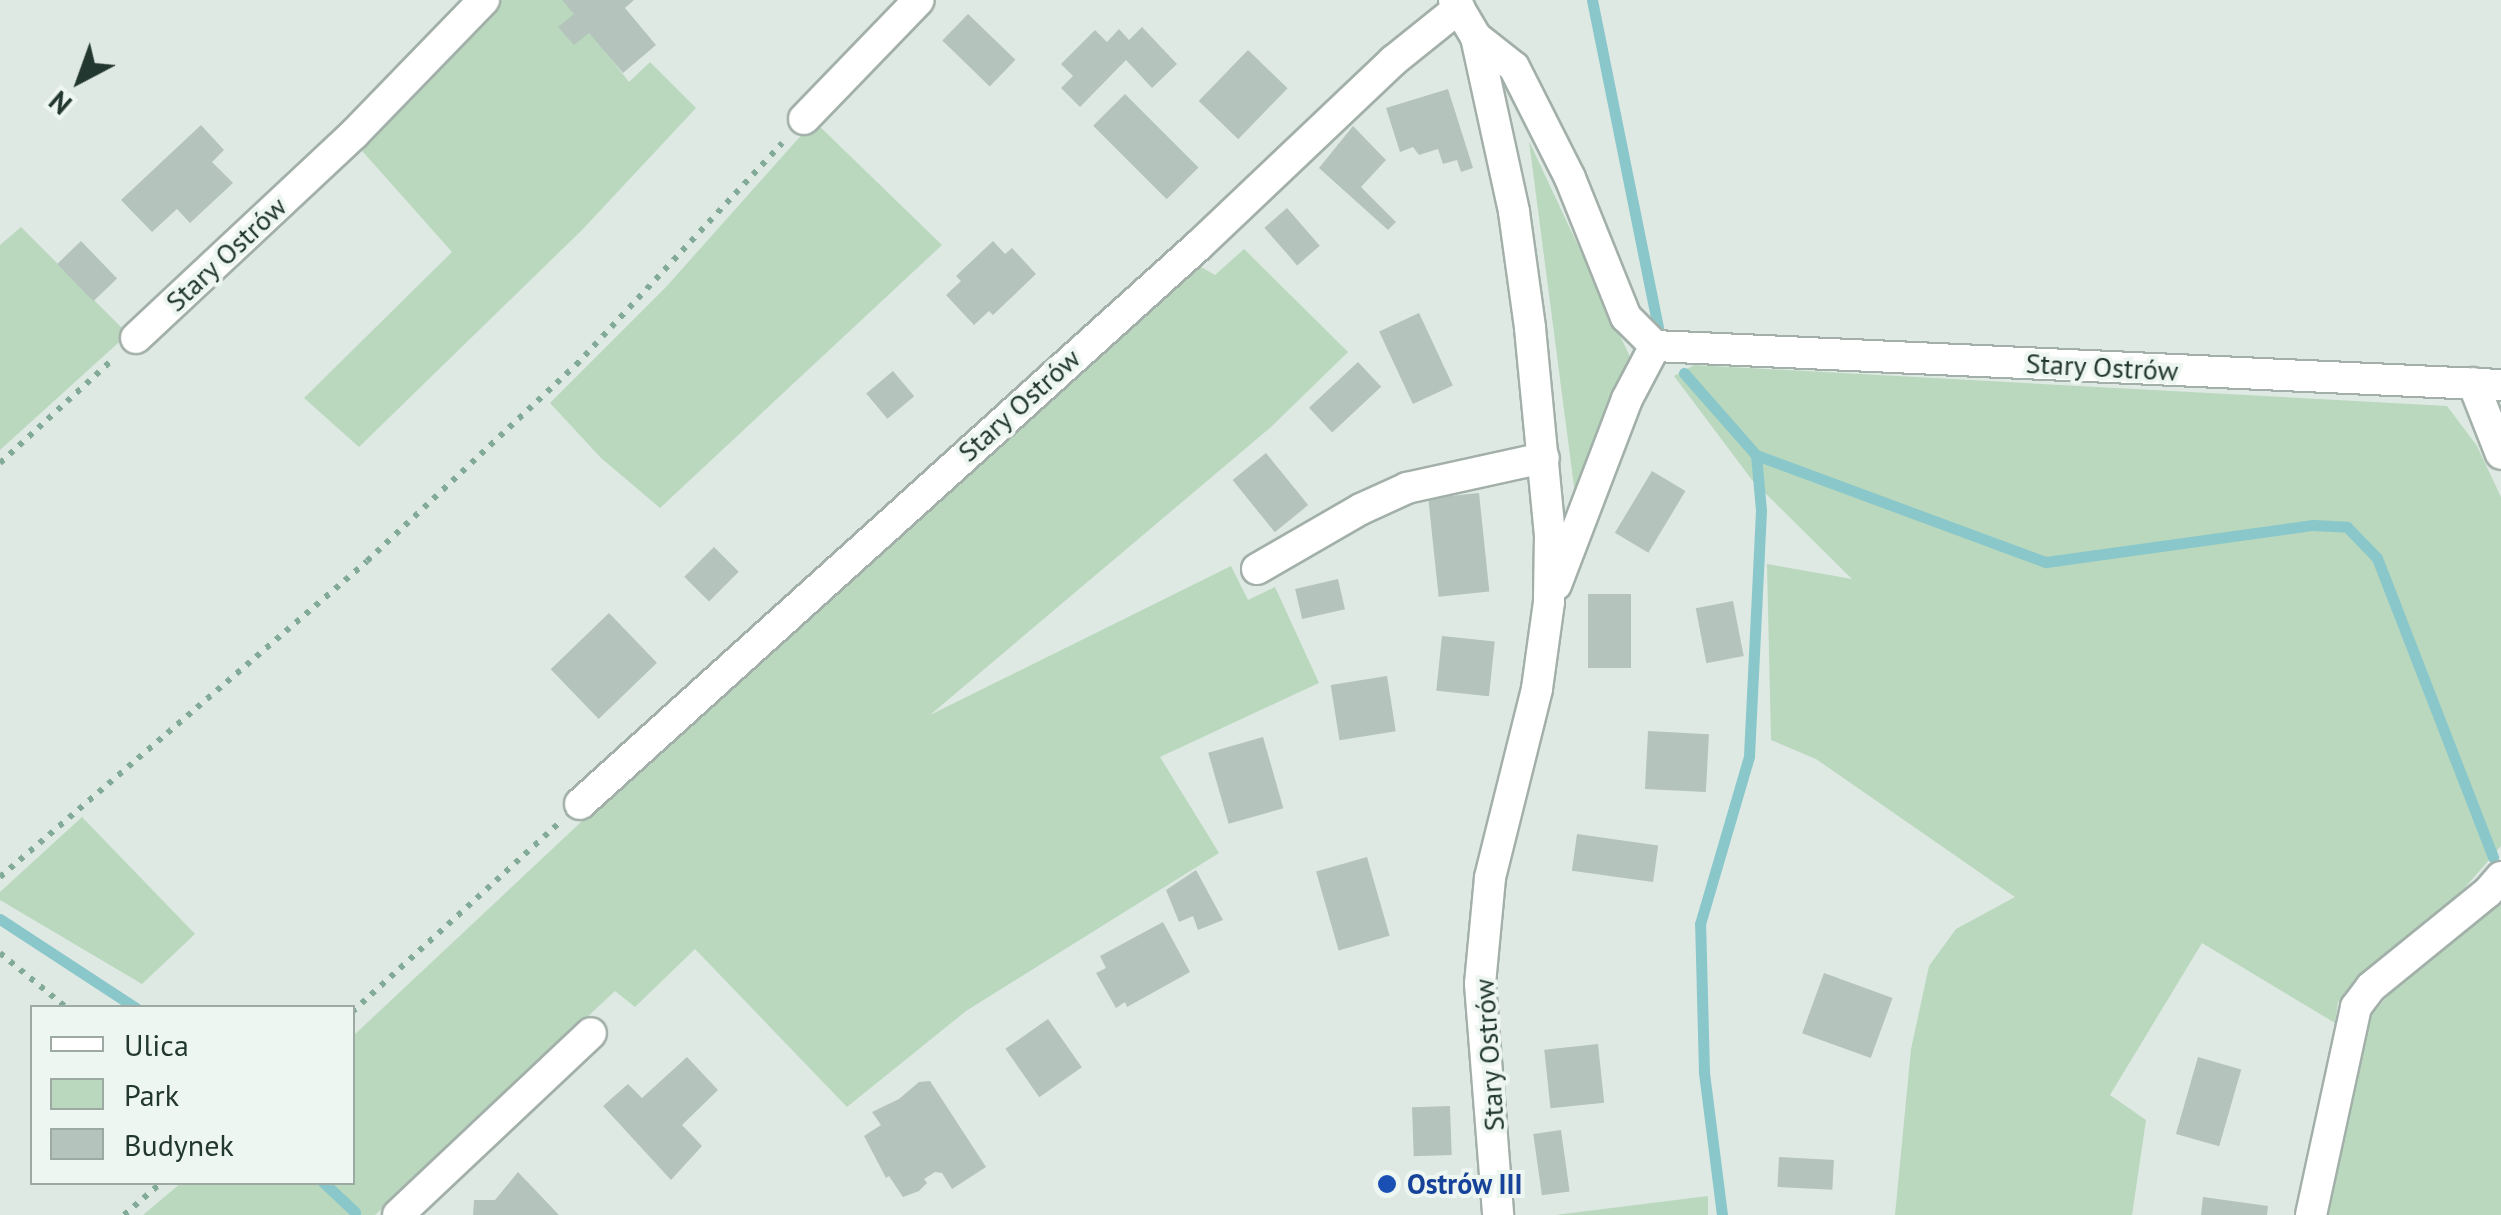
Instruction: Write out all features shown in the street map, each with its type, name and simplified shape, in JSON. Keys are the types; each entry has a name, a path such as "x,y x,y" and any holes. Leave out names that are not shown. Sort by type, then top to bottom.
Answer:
{"street":[{"name":"Stary Ostrów","path":"136,338 354,134 484,0"},
{"path":"804,119 919,0"},
{"name":"Stary Ostrów","path":"580,804 1198,246 1456,4 1476,37 1510,195 1544,458 1549,602 1537,690 1490,878 1480,984 1498,1215"},
{"name":"Stary Ostrów","path":"1476,37 1514,67 1570,178 1626,316 1655,346 2487,384 2501,454"},
{"name":"Stary Ostrów","path":"1549,602 1627,399 1655,346"},
{"path":"1257,570 1360,510 1407,488 1544,458"},
{"path":"2311,1215 2356,1007 2371,986 2488,892 2501,877"},
{"path":"398,1215 591,1033"}],"path":[{"path":"0,877 367,561 576,365 804,119"},
{"path":"0,463 136,338"},
{"path":"355,1009 580,804"},
{"path":"0,953 63,1005"},
{"path":"124,1215 159,1185"}],"green space":[{"path":"498,0 565,0 629,82 650,62 696,108 582,230 359,447 304,398 452,252 356,144"},
{"path":"814,121 942,245 660,508 601,458 550,403 666,287"},
{"path":"1529,141 1631,359 1575,494"},
{"path":"21,227 128,334 0,450 0,245"},
{"path":"1244,249 1348,352 1271,427 930,715 1231,566 1248,600 1275,587 1319,683 1160,757 1219,853 966,1011 847,1107 695,949 635,1007 615,991 375,1215 143,1215 179,1185 355,1185 355,1034 726,686 1194,263 1215,275"},
{"path":"1694,365 2447,406 2477,446 2501,497 2501,846 2456,898 2374,963 2338,1002 2335,1023 2202,943 2110,1095 2146,1120 2132,1215 1895,1215 1911,1049 1929,966 1956,929 2015,897 1816,759 1771,740 1767,564 1852,579 1752,480 1674,376"},
{"path":"82,817 195,934 142,984 0,900 0,892"},
{"path":"2501,895 2501,1215 2326,1215 2368,1020 2397,984"},
{"path":"1708,1196 1708,1215 1555,1215"}],"building":[{"path":"562,0 634,0 625,8 656,45 623,73 589,33 574,45 558,27 574,14"},
{"path":"968,14 1015,60 990,86 942,41"},
{"path":"1142,27 1177,64 1152,88 1126,60 1080,107 1061,88 1073,76 1061,64 1095,30 1107,42 1119,29 1129,40"},
{"path":"1248,50 1288,88 1238,139 1199,101"},
{"path":"1448,89 1473,168 1461,172 1457,160 1443,164 1438,149 1419,155 1413,147 1400,152 1386,108"},
{"path":"1125,94 1199,168 1167,199 1093,126"},
{"path":"201,125 224,150 212,162 233,183 190,223 177,209 152,232 121,200"},
{"path":"1353,126 1386,160 1361,187 1396,222 1388,230 1319,168"},
{"path":"1287,208 1320,246 1297,265 1264,228"},
{"path":"81,241 117,278 93,301 57,264"},
{"path":"993,241 1005,254 1012,248 1036,274 993,315 989,311 974,325 946,295 961,281 956,276"},
{"path":"1419,313 1453,386 1413,404 1379,332"},
{"path":"1358,362 1381,387 1332,433 1309,408"},
{"path":"893,371 914,396 887,419 866,393"},
{"path":"1266,453 1308,505 1275,532 1233,480"},
{"path":"1652,471 1685,491 1648,553 1615,533"},
{"path":"1479,493 1489,591 1439,597 1428,498"},
{"path":"714,547 739,572 709,601 684,577"},
{"path":"1338,579 1345,609 1302,619 1295,589"},
{"path":"1588,594 1631,594 1631,668 1588,668"},
{"path":"1733,601 1744,656 1706,663 1696,608"},
{"path":"609,613 657,663 599,719 551,669"},
{"path":"1442,636 1495,642 1489,696 1436,691"},
{"path":"1387,676 1396,731 1339,740 1331,685"},
{"path":"1648,731 1709,734 1706,792 1645,789"},
{"path":"1263,737 1283,808 1229,824 1208,753"},
{"path":"1577,834 1658,845 1653,882 1572,871"},
{"path":"1367,857 1390,936 1339,950 1316,872"},
{"path":"1196,870 1223,920 1198,930 1193,916 1179,922 1166,890"},
{"path":"1163,922 1190,972 1127,1007 1125,1002 1116,1008 1096,973 1106,968 1100,956"},
{"path":"1824,973 1893,998 1871,1058 1802,1033"},
{"path":"1048,1019 1082,1067 1039,1097 1005,1049"},
{"path":"1598,1044 1604,1103 1550,1108 1544,1050"},
{"path":"687,1057 718,1090 682,1125 702,1146 671,1180 603,1106 628,1084 642,1098"},
{"path":"2198,1057 2241,1069 2219,1146 2176,1134"},
{"path":"930,1081 986,1167 952,1189 942,1173 935,1172 924,1179 927,1183 919,1191 903,1197 889,1176 886,1178 864,1136 881,1125 872,1112 899,1099 919,1082"},
{"path":"1450,1106 1452,1155 1414,1156 1412,1107"},
{"path":"1561,1130 1570,1191 1542,1195 1533,1134"},
{"path":"1779,1157 1834,1160 1832,1190 1777,1187"},
{"path":"518,1172 559,1215 473,1215 474,1200 495,1200"},
{"path":"2203,1197 2268,1206 2267,1215 2201,1215"}],"waterway":[{"path":"1592,0 1658,327"},
{"path":"1684,373 1756,455 2046,562 2313,525 2347,527 2377,558 2493,857"},
{"path":"1722,1215 1704,1072 1700,924 1749,756 1761,510 1756,455"},
{"path":"0,919 131,1005"},
{"path":"326,1185 355,1212"}],"place":[{"name":"Ostrów III","path":"1387,1184"}]}
